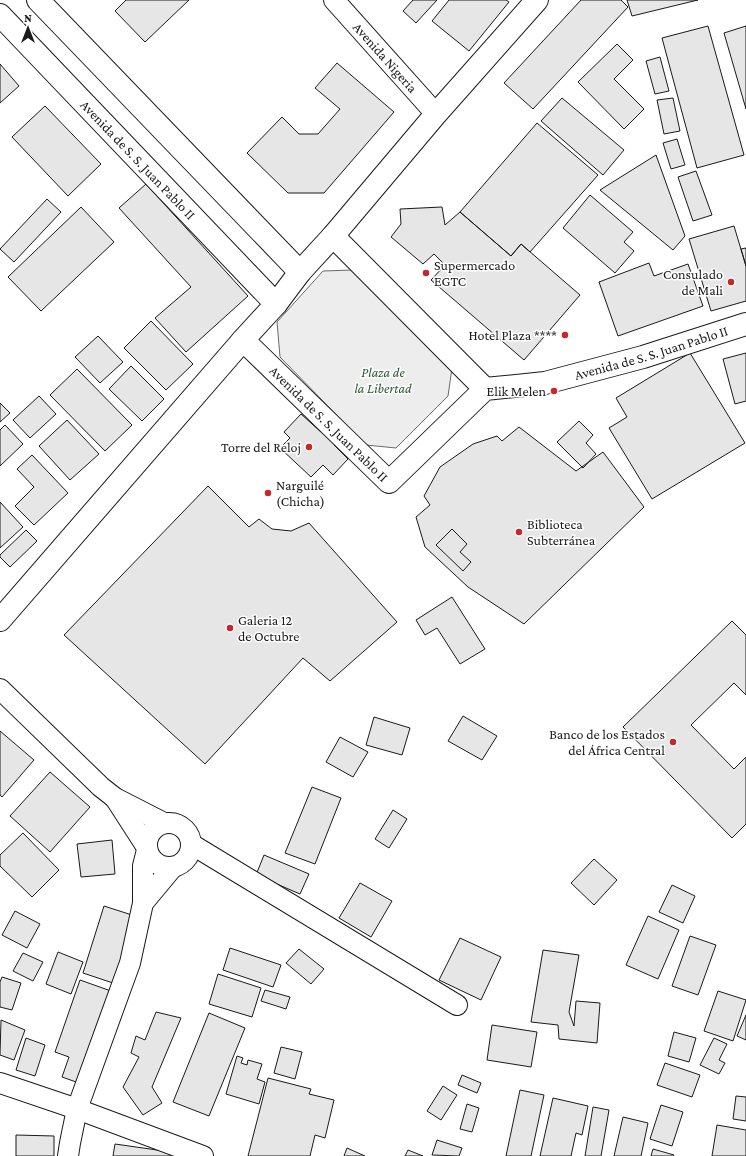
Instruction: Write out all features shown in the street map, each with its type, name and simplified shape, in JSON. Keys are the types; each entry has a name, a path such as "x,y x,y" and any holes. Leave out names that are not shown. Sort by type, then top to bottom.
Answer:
{"street":[{"path":"38,0 300,272"},
{"name":"Avenida Nigeria","path":"334,0 436,114"},
{"path":"0,620 242,340 276,304 300,272 333,236 436,114 537,0"},
{"name":"Avenida de S. S. Juan Pablo II","path":"0,15 276,304"},
{"path":"333,236 485,389"},
{"name":"Avenida de S. S. Juan Pablo II","path":"242,340 389,482 485,389 545,384 643,357 746,324"},
{"path":"0,689 114,798 164,823"},
{"path":"68,1156 77,1109 130,963 142,903 143,866 146,848 146,840 153,829 164,823 170,822 182,827 190,837 191,844 189,856 180,865 173,867 160,866 154,862 146,848 114,798"},
{"path":"191,844 457,1005"},
{"path":"142,903 173,867"},
{"path":"0,1083 77,1109 203,1156"}],"shaded area":[{"name":"Plaza de la Libertad","path":"353,270 452,368 448,396 396,448 366,445 280,357 277,322 323,271"}],"building":[{"path":"126,0 189,0 145,42 115,11"},
{"path":"413,0 437,0 416,23 403,11"},
{"path":"449,0 506,0 509,2 469,51 432,21"},
{"path":"581,0 621,0 628,7 533,109 504,83"},
{"path":"627,0 698,0 632,16"},
{"path":"708,26 744,155 697,168 662,38"},
{"path":"746,26 746,109 724,33"},
{"path":"617,44 633,60 614,79 644,109 624,129 578,82"},
{"path":"660,57 669,91 655,94 646,61"},
{"path":"337,63 394,112 324,193 288,193 247,153 282,117 299,134 318,134 340,109 315,88"},
{"path":"0,64 19,86 0,103"},
{"path":"562,98 624,150 603,175 541,121"},
{"path":"673,98 680,131 664,134 657,100"},
{"path":"45,106 101,164 68,196 12,137"},
{"path":"537,123 598,175 530,252 521,244 511,256 460,212"},
{"path":"677,139 685,165 671,169 663,143"},
{"path":"656,155 685,236 673,250 600,190"},
{"path":"696,171 712,215 693,221 678,177"},
{"path":"146,184 248,296 186,352 155,318 191,287 119,208"},
{"path":"590,195 633,232 624,242 634,251 615,273 563,228"},
{"path":"47,199 61,212 14,262 0,249"},
{"path":"81,207 114,242 41,311 8,277"},
{"path":"442,207 445,225 460,212 511,256 521,244 580,295 524,360 431,280 445,265 434,254 423,264 391,237 401,224 400,209"},
{"path":"734,226 746,266 746,301 711,311 689,239"},
{"path":"746,248 746,266 741,249"},
{"path":"649,263 654,276 688,264 703,306 618,336 599,282"},
{"path":"151,321 193,364 166,390 124,348"},
{"path":"98,336 123,362 100,383 75,357"},
{"path":"690,353 745,443 652,499 609,428 627,417 616,398"},
{"path":"746,353 746,401 735,404 723,359"},
{"path":"131,366 164,399 142,421 109,389"},
{"path":"77,369 132,425 105,451 50,395"},
{"path":"39,396 56,414 30,438 13,420"},
{"path":"0,403 10,413 0,422"},
{"name":"Torre del Reloj","path":"301,414 321,432 324,429 338,441 334,445 348,459 333,475 323,465 311,477 280,448 290,438 284,432"},
{"path":"67,420 99,454 70,480 39,446"},
{"path":"579,421 593,435 586,443 596,454 583,468 557,442"},
{"path":"5,425 23,444 0,466 0,430"},
{"name":"Biblioteca Subterránea","path":"519,427 576,471 603,452 644,507 524,624 468,587 425,547 416,517 430,505 424,496 440,467 473,444 497,436 502,441"},
{"path":"32,455 68,493 34,525 15,506 34,487 17,469"},
{"name":"Galeria 12 de Octubre","path":"208,486 249,527 259,519 272,529 291,531 309,523 397,622 330,681 303,658 205,764 64,635"},
{"path":"0,502 23,527 0,548"},
{"path":"452,529 467,544 460,552 471,562 463,571 436,545"},
{"path":"26,530 37,541 10,567 0,557 0,555"},
{"path":"452,597 485,649 460,664 437,628 425,635 416,620"},
{"name":"Banco de los Estados del África Central","path":"732,621 746,635 746,695 734,683 691,725 734,769 746,757 746,824 732,838 623,727"},
{"path":"463,716 497,736 482,760 448,741"},
{"path":"374,717 410,728 402,755 366,745"},
{"path":"0,731 34,760 2,797 0,795"},
{"path":"340,737 368,752 353,777 326,762"},
{"path":"50,772 90,807 50,852 10,816"},
{"path":"312,787 341,798 315,864 285,853"},
{"path":"393,810 407,819 389,848 375,839"},
{"path":"23,833 59,870 32,897 0,866 0,855"},
{"path":"112,840 115,874 81,877 77,844"},
{"path":"264,855 309,874 300,894 256,875"},
{"path":"594,859 617,880 594,905 571,883"},
{"path":"360,883 392,901 371,937 339,918"},
{"path":"672,885 695,896 683,923 659,912"},
{"path":"104,906 135,916 113,983 83,973"},
{"path":"15,911 40,924 27,948 2,935"},
{"path":"648,916 679,930 658,979 626,965"},
{"path":"690,936 716,945 698,995 672,986"},
{"path":"460,938 501,957 481,1000 439,980"},
{"path":"230,948 281,965 273,987 223,970"},
{"path":"299,949 324,969 311,984 286,963"},
{"path":"543,950 579,955 569,1012 574,1026 576,1001 600,1003 597,1043 559,1039 558,1025 531,1022"},
{"path":"58,952 83,962 71,994 46,984"},
{"path":"23,953 43,962 33,981 13,971"},
{"path":"218,974 261,988 252,1017 209,1004"},
{"path":"2,977 21,983 12,1010 0,1007 0,982"},
{"path":"80,980 111,991 79,1083 62,1077 69,1057 55,1052"},
{"path":"265,990 290,997 286,1009 261,1001"},
{"path":"718,991 746,1000 733,1041 704,1031"},
{"path":"156,1012 181,1018 152,1087 162,1103 143,1115 123,1087 139,1057 131,1053 136,1036 145,1040"},
{"path":"209,1013 245,1028 209,1116 173,1102"},
{"path":"746,1015 746,1040 737,1036"},
{"path":"1,1020 25,1030 14,1060 0,1055"},
{"path":"492,1025 537,1032 531,1067 487,1060"},
{"path":"674,1032 696,1038 689,1062 668,1056"},
{"path":"26,1038 45,1045 35,1076 16,1070"},
{"path":"714,1038 727,1044 719,1060 725,1063 719,1074 700,1065"},
{"path":"281,1047 302,1052 295,1079 274,1073"},
{"path":"237,1056 243,1058 241,1063 247,1065 248,1060 262,1064 257,1079 265,1082 259,1104 226,1094"},
{"path":"665,1063 700,1075 692,1097 657,1085"},
{"path":"462,1075 481,1083 477,1093 458,1085"},
{"path":"268,1078 311,1089 309,1094 334,1100 325,1138 315,1135 310,1156 248,1156"},
{"path":"443,1086 457,1095 441,1120 427,1111"},
{"path":"520,1090 544,1095 531,1156 506,1156"},
{"path":"736,1096 746,1097 746,1121 733,1119"},
{"path":"553,1098 588,1106 582,1135 576,1133 571,1156 540,1156"},
{"path":"467,1104 479,1108 472,1132 460,1129"},
{"path":"661,1105 683,1112 672,1146 650,1139"},
{"path":"593,1107 609,1110 601,1156 585,1156"},
{"path":"623,1117 648,1123 641,1156 614,1156"},
{"path":"717,1125 746,1130 746,1156 712,1156"},
{"path":"16,1135 54,1136 54,1156 16,1156"},
{"path":"437,1140 462,1148 459,1156 432,1155"},
{"path":"115,1144 171,1152 170,1156 113,1156"},
{"path":"347,1148 365,1156 344,1156"},
{"path":"653,1149 674,1155 651,1156"},
{"path":"408,1150 423,1156 405,1156"}],"place":[{"name":"Supermercado EGTC","path":"426,273"},
{"name":"Consulado de Mali","path":"731,282"},
{"name":"Hotel Plaza ****","path":"565,335"},
{"name":"Elik Melen","path":"554,391"},
{"name":"Torre del Reloj","path":"309,447"},
{"name":"Narguilé (Chicha)","path":"268,493"},
{"name":"Biblioteca Subterránea","path":"519,532"},
{"name":"Galeria 12 de Octubre","path":"230,628"},
{"name":"Banco de los Estados del África Central","path":"673,742"}]}
